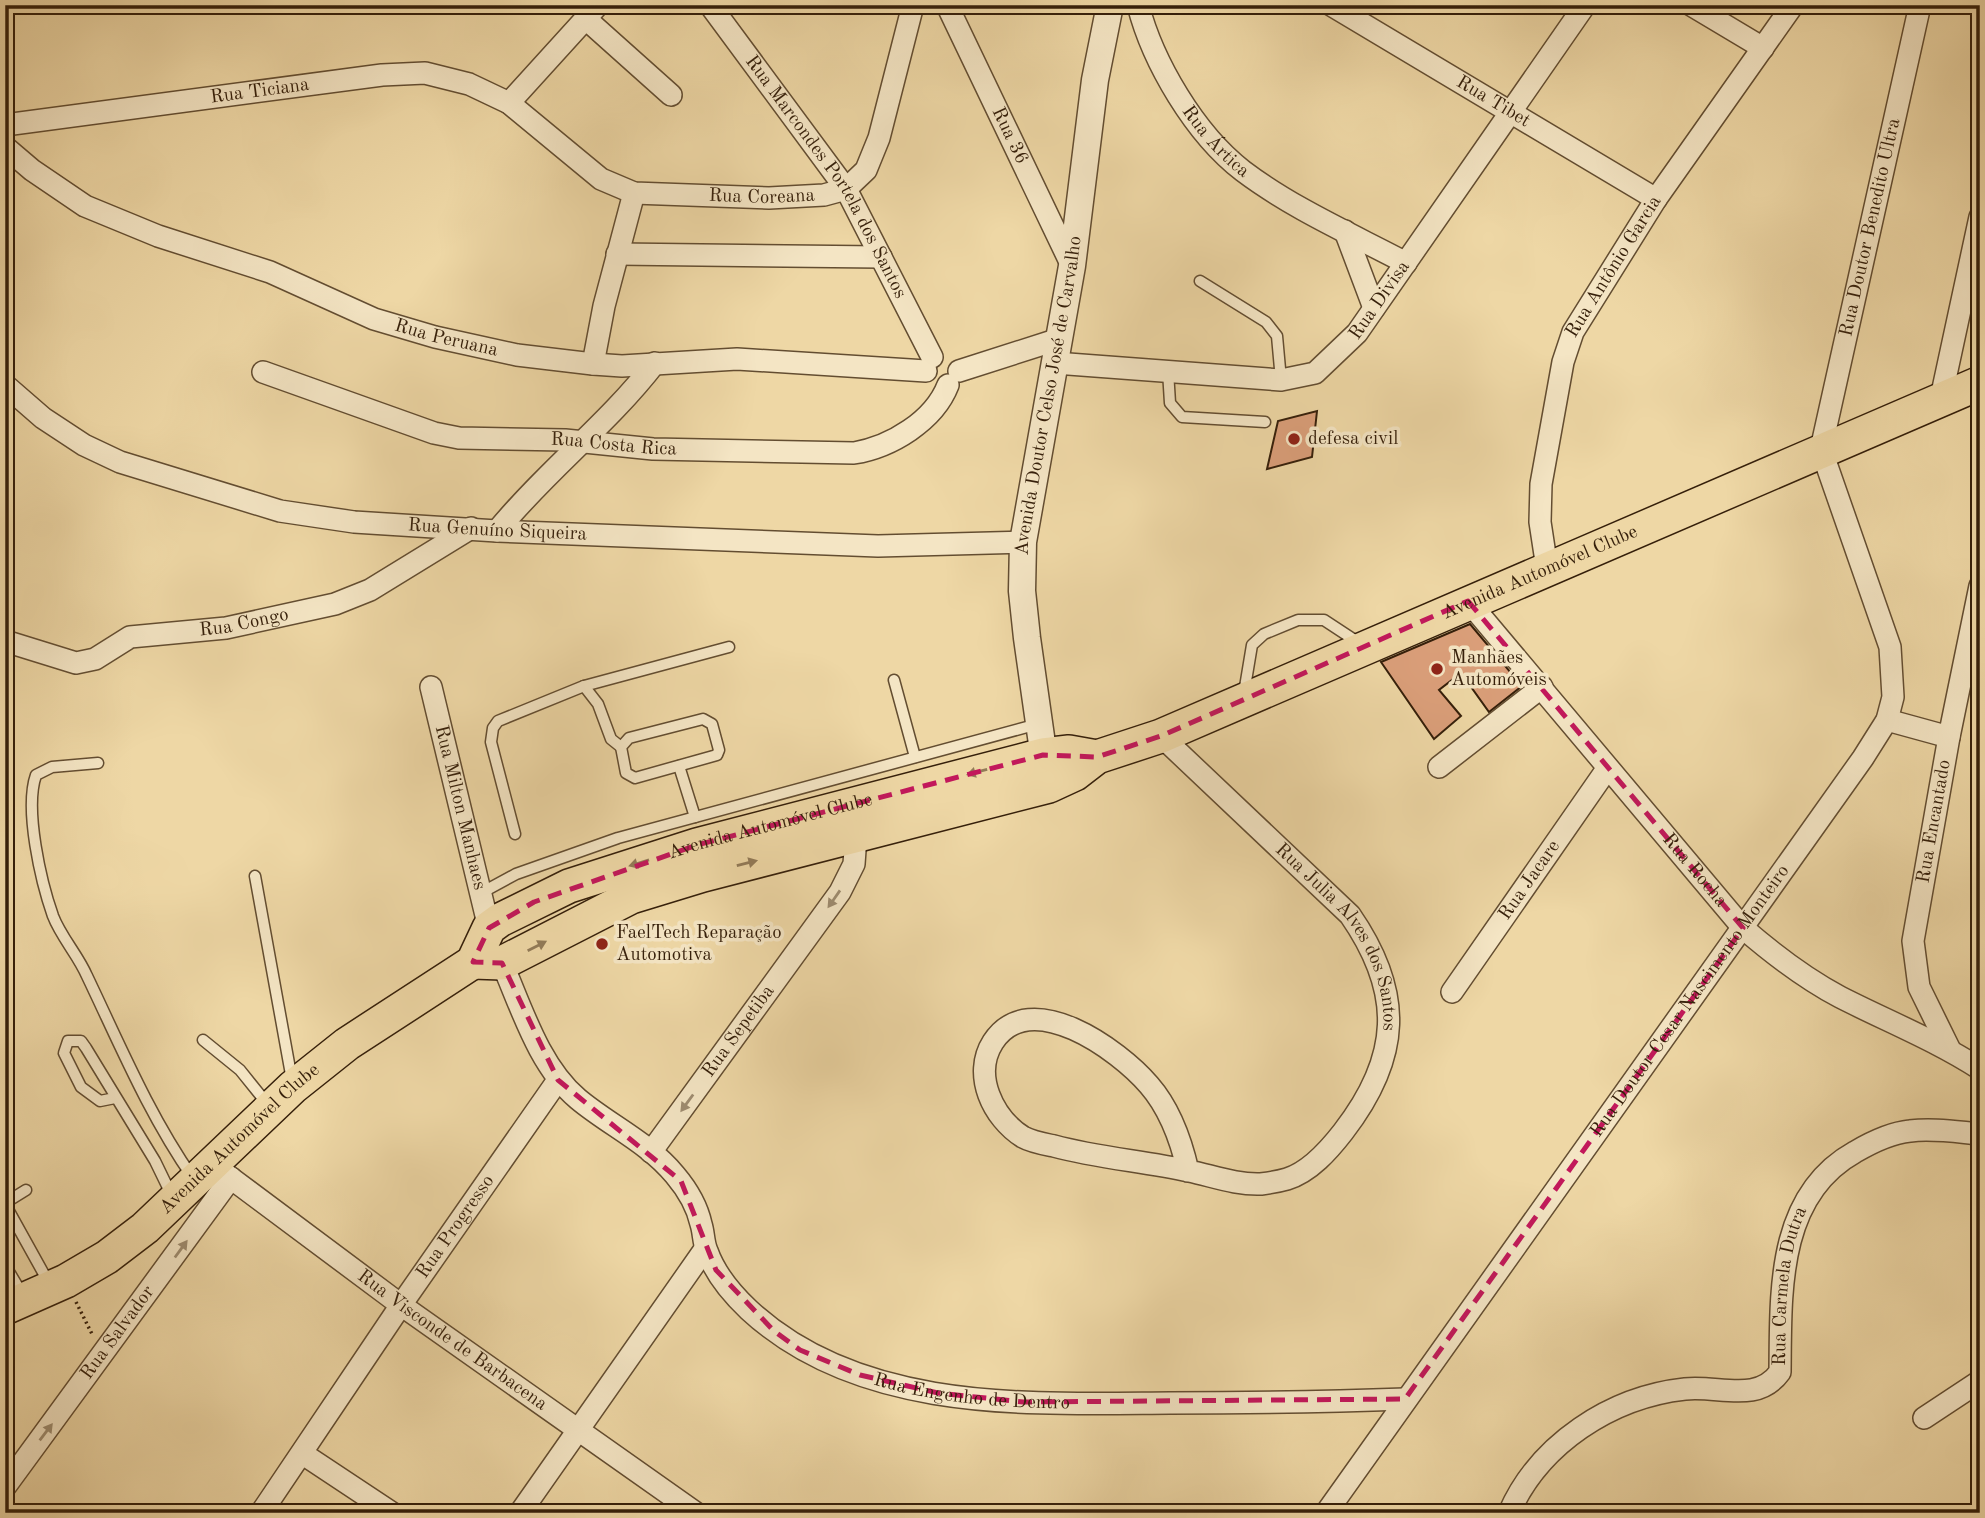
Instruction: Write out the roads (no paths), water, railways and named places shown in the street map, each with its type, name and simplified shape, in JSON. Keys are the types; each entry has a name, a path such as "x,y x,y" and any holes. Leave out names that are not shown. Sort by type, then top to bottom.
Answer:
{"main road":[{"name":"Avenida Automóvel Clube","path":"489,929 569,886 698,846 1043,755 1069,752 1097,757 1161,736 1468,601 1980,383"},
{"name":"Avenida Automóvel Clube","path":"37,1294 116,1249 203,1181 282,1098 347,1044 487,962 631,897 698,846 856,836 1043,755"},
{"path":"856,836 859,817 871,800"},
{"path":"487,962 489,929"}],"street":[{"name":"Rua Marcondes Portela dos Santos","path":"710,5 846,189 881,257 929,364"},
{"path":"846,189 866,170 880,138 913,5"},
{"name":"Rua 36","path":"947,5 1072,265"},
{"name":"Avenida Doutor Celso José de Carvalho","path":"1043,755 1022,591 1023,542 1072,265 1095,80 1110,5"},
{"name":"Rua Ártica","path":"1138,5 1150,40 1170,82 1212,142 1258,181 1406,263"},
{"name":"Rua Tibet","path":"1331,5 1656,200"},
{"name":"Rua Divisa","path":"1057,351 1168,371 1281,380 1315,373 1338,354 1374,308 1585,5"},
{"path":"1691,5 1763,48"},
{"name":"Rua Antônio Garcia","path":"1546,568 1540,522 1541,484 1563,362 1573,332 1656,200 1793,5"},
{"name":"Rua Doutor Benedito Ultra","path":"1821,449 1920,5"},
{"path":"509,103 592,12 671,95"},
{"name":"Rua Ticiana","path":"5,125 382,75 425,73 469,84 509,103"},
{"name":"Rua Coreana","path":"509,103 601,179 634,193 769,198 824,195 846,189"},
{"name":"Rua Peruana","path":"5,147 32,170 85,206 158,236 270,272 374,319 435,337 517,355 593,364 737,359 929,364"},
{"path":"593,364 617,254 634,193"},
{"path":"1941,398 1980,217"},
{"path":"1345,231 1374,308"},
{"path":"617,254 881,257"},
{"path":"953,378 957,361 950,355 940,353 929,364 934,383 1057,351"},
{"path":"497,531 526,497 635,389 655,363"},
{"name":"Rua Costa Rica","path":"263,372 434,433 459,438 583,441 653,449 854,453 872,450 906,432 940,401 953,378"},
{"name":"Rua Genuíno Siqueira","path":"5,385 43,418 84,445 120,462 200,489 280,511 341,521 497,531 878,546 1023,542"},
{"name":"Rua Doutor Cesar Nascimento Monteiro","path":"1326,1513 1743,928 1887,720 1893,697 1890,647 1821,449"},
{"name":"Rua Congo","path":"5,640 76,663 86,663 130,637 226,628 284,618 370,590 471,528"},
{"name":"Rua Encantado","path":"1951,1050 1919,987 1913,941 1949,737 1980,586"},
{"name":"Rua Rocha","path":"1468,601 1743,928 1779,959 1809,979 1951,1050 1980,1069"},
{"name":"Rua Milton Manhaes","path":"431,687 489,929"},
{"path":"1439,767 1542,687"},
{"path":"1887,720 1949,737"},
{"name":"Rua Julia Alves dos Santos","path":"1161,736 1350,915 1370,945 1383,976 1388,1019 1383,1068 1361,1109 1313,1164 1290,1179 1261,1184 1227,1181 1188,1171 1081,1153 1025,1139 1005,1123 991,1102 985,1080 985,1060 993,1041 1007,1027 1028,1018 1052,1021 1078,1030 1115,1054 1149,1085 1166,1110 1180,1138 1188,1171"},
{"name":"Rua Jacare","path":"1452,992 1607,769"},
{"name":"Rua Sepetiba","path":"651,1152 840,892 853,864 856,836"},
{"path":"487,962 558,1080 578,1099 651,1152"},
{"name":"Rua Progresso","path":"261,1513 401,1305 558,1080"},
{"name":"Rua Carmela Dutra","path":"1509,1513 1536,1466 1570,1435 1612,1410 1643,1396 1685,1389 1746,1392 1764,1388 1773,1382 1780,1372 1781,1300 1789,1240 1798,1214 1815,1184 1838,1161 1886,1136 1910,1131 1980,1134"},
{"name":"Rua Engenho de Dentro","path":"651,1152 681,1181 693,1202 701,1223 705,1249 729,1289 765,1324 800,1350 839,1368 904,1386 1023,1402 1405,1399"},
{"name":"Rua Visconde de Barbacena","path":"203,1181 401,1305 696,1513"},
{"name":"Rua Salvador","path":"5,1487 103,1357 203,1181"},
{"path":"520,1513 705,1249"},
{"path":"1924,1418 1980,1381"},
{"path":"303,1454 392,1513"}],"lane":[{"path":"1199,281 1266,322 1277,336 1281,380"},
{"path":"1168,371 1170,403 1182,416 1265,422"},
{"path":"1243,699 1252,645 1264,634 1297,620 1324,620 1364,646"},
{"path":"515,834 491,742 493,728 504,717 584,686 729,647"},
{"path":"894,680 915,757"},
{"path":"584,686 598,704 611,739 621,747 626,773 630,777 717,755 719,750 712,724 708,720 629,738 621,747"},
{"path":"481,893 508,877 551,860 698,846 915,757 1043,755"},
{"path":"98,762 52,767 36,775 30,791 43,883 54,919 83,966 127,1064 169,1144 203,1181"},
{"path":"679,766 698,846"},
{"path":"255,876 282,1098"},
{"path":"203,1040 240,1070 282,1098"},
{"path":"115,1098 100,1101 81,1087 64,1053 68,1041 81,1041 155,1161 203,1181"},
{"path":"26,1190 5,1203 37,1294"},
{"path":"5,1265 37,1294"}],"place":[{"name":"defesa civil","path":"1294,439"},
{"name":"Manhães Automóveis","path":"1437,669"},
{"name":"FaelTech Reparação Automotiva","path":"602,944"}]}
